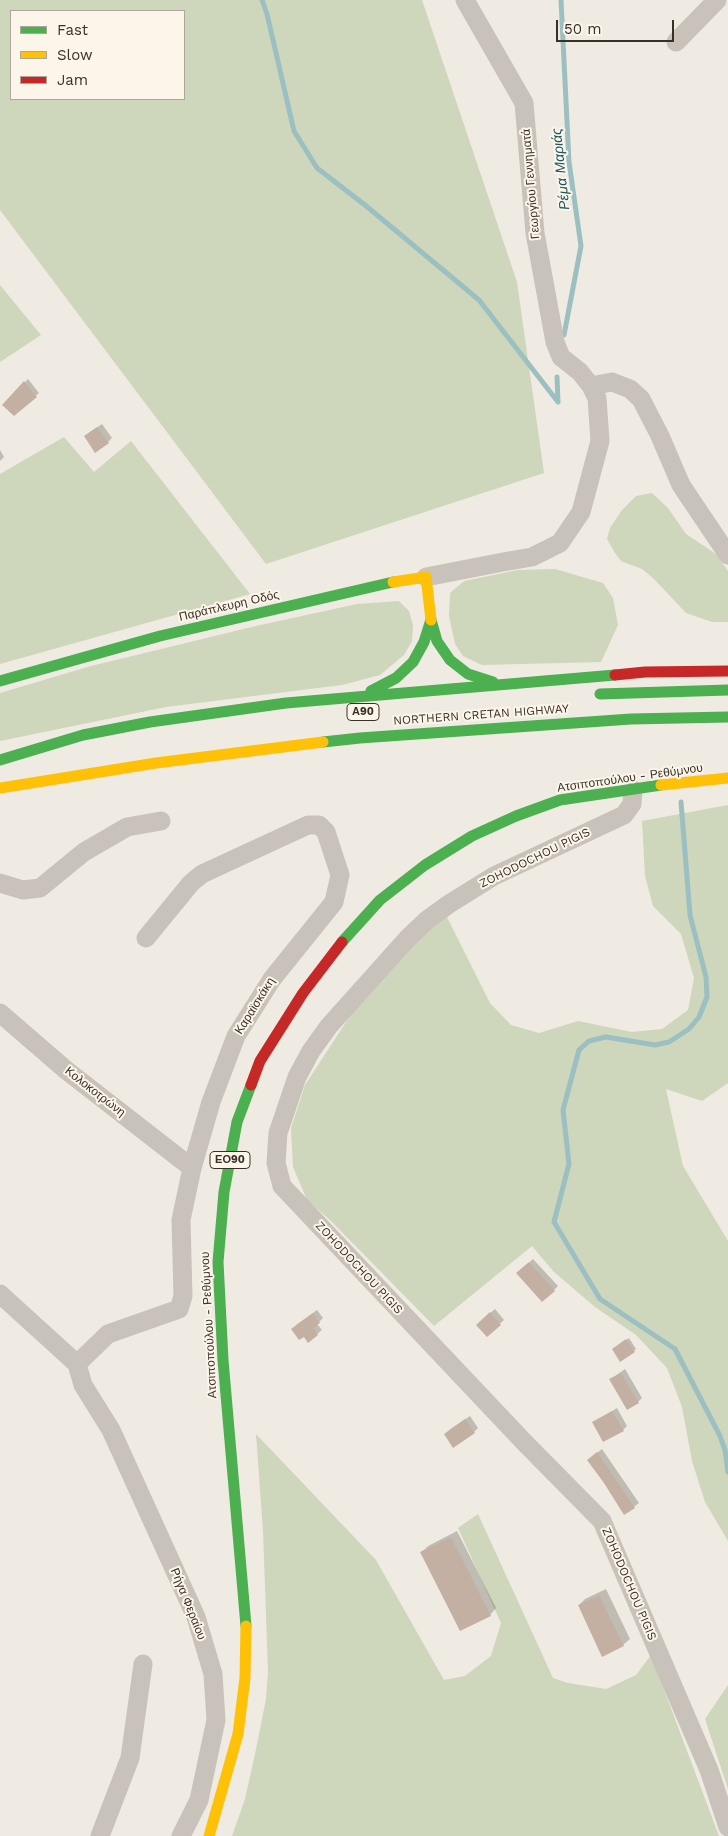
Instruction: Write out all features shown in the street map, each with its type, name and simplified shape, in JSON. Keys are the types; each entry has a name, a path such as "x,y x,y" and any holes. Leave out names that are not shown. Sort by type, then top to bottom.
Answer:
{"main road":[{"path":"426,577 431,620 437,641 450,660 468,674 489,682 512,682"},
{"name":"Παράπλευρη Οδός","path":"0,681 169,634 388,583 426,577"},
{"path":"354,696 376,690 402,673 413,662 424,642 431,620"},
{"path":"0,760 83,735 150,722 286,703 645,672 728,671"},
{"path":"593,695 728,690"},
{"name":"NORTHERN CRETAN HIGHWAY","path":"2,787 156,763 360,738 621,719 728,717"},
{"path":"0,760 82,747"},
{"name":"Ατσιποπούλου - Ρεθύμνου","path":"209,1836 238,1734 245,1678 246,1630 223,1360 218,1262 224,1192 237,1122 260,1061 303,993 336,948 380,900 425,865 472,836 516,816 560,800 728,778"},
{"path":"2,787 88,786"}],"street":[{"name":"Γεωργίου Γεννηματά","path":"465,0 524,103 535,233 555,342 561,357 586,379"},
{"path":"676,42 717,0"},
{"path":"586,379 612,382 630,389 641,399 660,436 681,485 728,555"},
{"path":"426,577 532,557 560,542 581,512 600,441 597,398 586,379"},
{"name":"ZOHODOCHOU PIGIS","path":"632,790 632,804 624,815 494,876 441,909 406,938 329,1026 311,1051 297,1077 278,1133 276,1164 282,1186 524,1442 602,1521 709,1770 728,1826"},
{"path":"0,883 23,890 40,888 84,852 127,827 161,822"},
{"name":"Καραϊσκάκη","path":"77,1364 108,1334 179,1309 183,1296 182,1220 192,1168 211,1102 236,1036 272,979 334,902 340,876 326,832 319,825 308,825 202,874 191,883 146,938"},
{"name":"Κολοκοτρώνη","path":"0,1013 66,1070 192,1168"},
{"path":"0,1294 77,1364"},
{"name":"Ρήγα Φεραίου","path":"77,1364 83,1385 112,1430 196,1617 213,1674 216,1720 199,1800 181,1836"},
{"path":"100,1836 130,1758 143,1664"}],"green space":[{"path":"0,0 422,0 517,282 544,473 266,564 0,210"},
{"path":"0,285 41,335 0,362"},
{"path":"64,437 94,472 131,441 250,594 0,664 0,474"},
{"path":"652,493 668,508 686,534 716,554 728,571 728,622 712,622 686,613 653,578 642,569 621,561 615,553 607,539 610,528 622,510 636,496"},
{"path":"555,569 603,583 613,598 618,625 601,662 482,665 463,656 455,644 449,616 450,593 464,581 518,570"},
{"path":"399,601 409,611 413,625 412,641 404,655 380,675 342,685 166,707 0,741 0,693 91,666 256,626 357,604"},
{"path":"728,805 728,1083 702,1101 666,1089 683,1166 728,1241 728,1541 705,1502 692,1461 682,1407 667,1368 636,1335 595,1307 553,1271 532,1246 434,1326 330,1220 307,1200 293,1167 291,1128 305,1085 348,1019 398,957 446,915 490,1003 511,1025 539,1033 578,1021 632,1032 662,1029 688,1010 694,978 681,934 653,906 645,876 642,821"},
{"path":"256,1434 376,1560 444,1680 465,1676 491,1656 501,1623 458,1528 478,1514 553,1678 568,1683 606,1689 636,1675 651,1655 719,1836 232,1836 245,1799 255,1754 266,1699 268,1671 263,1531"},
{"path":"728,1685 728,1789 705,1719"}],"building":[{"path":"24,381 37,397 14,416 2,405"},
{"path":"97,427 109,443 95,453 84,436"},
{"path":"529,1262 555,1291 542,1302 516,1273"},
{"path":"490,1312 501,1325 487,1337 476,1325"},
{"path":"313,1313 320,1323 313,1328 318,1335 308,1343 304,1337 299,1340 291,1329"},
{"path":"626,1339 635,1352 620,1362 612,1349"},
{"path":"621,1373 639,1403 627,1410 609,1379"},
{"path":"612,1411 624,1431 603,1442 592,1422"},
{"path":"465,1419 475,1433 453,1448 444,1434"},
{"path":"597,1452 635,1508 624,1515 587,1460"},
{"path":"451,1537 491,1616 460,1631 420,1552"},
{"path":"599,1595 624,1646 602,1657 578,1605"}],"waterway":[{"path":"262,0 267,14 294,131 317,168 365,205 479,300 558,402"},
{"name":"Ρέμα Μαριάς","path":"561,0 569,162 581,246 564,335"},
{"name":"Ρέμα Μαριάς","path":"557,377 558,402"},
{"path":"681,802 690,915 706,977 707,997 699,1017 689,1029 669,1042 655,1045 606,1037 589,1041 579,1050 563,1110 569,1164 554,1222 600,1299 675,1349 720,1436 725,1450 728,1472"}],"traffic: fast":[{"path":"0,681 160,636 393,582"},
{"path":"431,620 437,641 450,660 468,674 493,682"},
{"path":"371,691 396,678 413,662 424,642 431,620"},
{"path":"0,760 83,735 150,722 286,703 615,675"},
{"path":"600,694 728,690"},
{"path":"323,742 631,719 728,717"},
{"path":"342,942 380,900 425,865 472,836 516,816 560,800 661,785"},
{"path":"246,1626 223,1360 218,1262 224,1192 237,1122 251,1085"}],"traffic: slow":[{"path":"393,582 426,577 431,620"},
{"path":"0,788 156,763 323,742"},
{"path":"661,785 728,778"},
{"path":"209,1836 238,1734 245,1678 246,1626"}],"traffic: jam":[{"path":"615,675 645,672 728,671"},
{"path":"251,1085 260,1061 303,993 342,942"}]}
